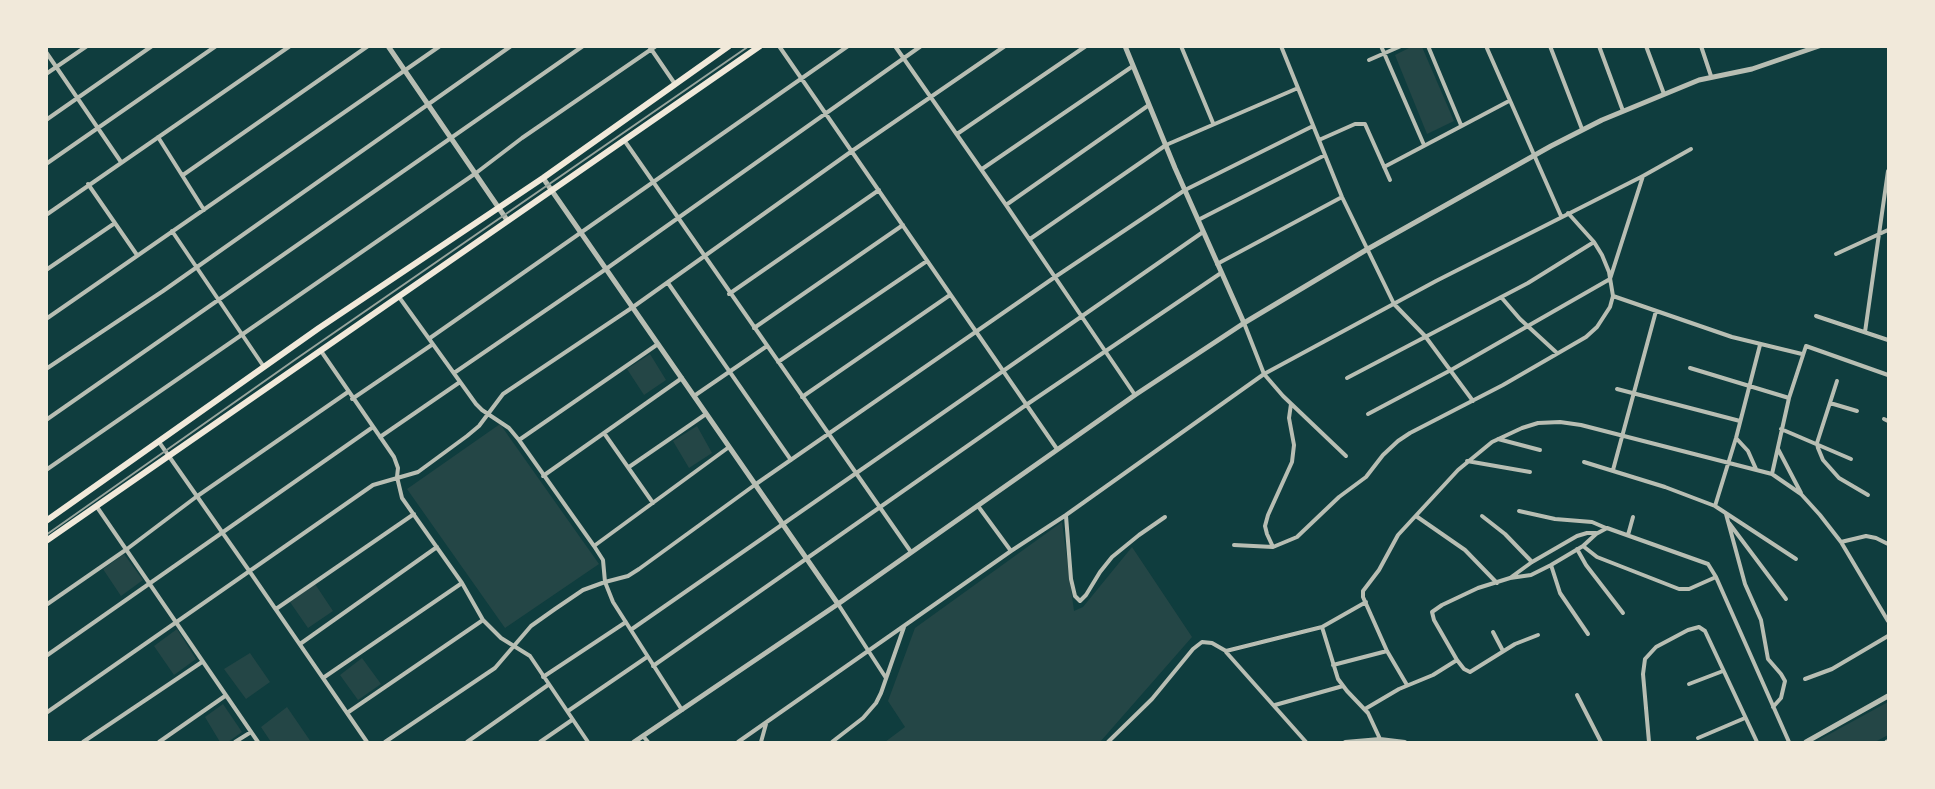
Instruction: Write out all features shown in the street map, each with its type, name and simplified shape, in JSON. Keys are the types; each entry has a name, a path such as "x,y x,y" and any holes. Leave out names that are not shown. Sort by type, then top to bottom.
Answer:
{"main road":[{"path":"46,520 325,325 543,178 729,46"},
{"path":"46,541 760,46"}],"street":[{"path":"46,74 87,46"},
{"path":"46,120 152,46"},
{"path":"46,164 216,46"},
{"path":"46,215 290,46"},
{"path":"183,175 368,46"},
{"path":"388,46 507,220"},
{"path":"46,320 136,255 440,46"},
{"path":"46,369 512,46"},
{"path":"46,420 583,46"},
{"path":"779,46 1057,449"},
{"path":"430,338 848,46"},
{"path":"895,46 1135,394"},
{"path":"454,373 606,269 921,46"},
{"path":"46,713 373,485 418,472 467,436 503,394 668,283 852,151 1005,46"},
{"path":"957,134 1086,46"},
{"path":"1125,46 1264,374 1291,404 1346,456"},
{"path":"1181,46 1213,123"},
{"path":"1281,46 1342,197 1394,304 1425,336 1473,401"},
{"path":"1381,46 1424,145"},
{"path":"1369,60 1401,46"},
{"path":"1428,46 1461,125"},
{"path":"1486,46 1532,156 1561,216"},
{"path":"1550,46 1582,129"},
{"path":"1599,46 1623,111"},
{"path":"1646,46 1664,94"},
{"path":"1701,46 1711,76"},
{"path":"634,742 838,604 1135,394 1244,323 1366,250 1582,129 1711,76 1741,72 1819,46"},
{"path":"46,470 476,173 522,138 652,48 676,85"},
{"path":"46,52 121,162"},
{"path":"982,169 1133,66"},
{"path":"1030,239 1166,145 1298,87"},
{"path":"1384,167 1509,101"},
{"path":"1006,204 1150,105"},
{"path":"1319,140 1355,124 1363,123 1367,126 1390,180"},
{"path":"385,742 495,668 531,626 555,609 583,590 628,576 639,569 756,484 1054,277 1185,190 1313,126"},
{"path":"158,137 204,210"},
{"path":"623,139 911,552"},
{"path":"738,742 1066,515 1264,374 1691,149"},
{"path":"1198,220 1325,155"},
{"path":"1865,332 1888,171"},
{"path":"1368,414 1451,370 1610,279 1643,176"},
{"path":"543,178 783,523 887,678"},
{"path":"88,184 136,255"},
{"path":"729,294 879,190"},
{"path":"1217,264 1342,197"},
{"path":"1234,545 1273,547 1288,541 1308,528 1339,497 1366,477 1383,455 1398,441 1586,337 1597,327 1610,307 1613,296 1607,264 1594,242 1568,213"},
{"path":"46,270 115,223"},
{"path":"754,328 903,225"},
{"path":"1836,254 1888,230"},
{"path":"172,231 265,368"},
{"path":"632,629 1203,232"},
{"path":"1347,378 1528,283 1594,242"},
{"path":"778,362 927,261"},
{"path":"653,666 1026,405 1221,273"},
{"path":"668,283 792,460"},
{"path":"802,397 950,295"},
{"path":"1613,296 1760,345 1802,354"},
{"path":"399,297 476,404 509,429 519,440 594,546 603,560 605,582 613,602 682,710"},
{"path":"1501,297 1557,353"},
{"path":"1613,470 1656,311"},
{"path":"1816,316 1888,340"},
{"path":"352,399 433,344"},
{"path":"519,440 658,344"},
{"path":"1715,506 1736,438 1760,345"},
{"path":"694,396 767,346"},
{"path":"1772,474 1789,398 1806,346 1888,375"},
{"path":"321,351 397,463 397,477 402,498 462,583 483,620 493,632 530,656 588,742"},
{"path":"1690,368 1750,384 1789,398"},
{"path":"543,476 681,378"},
{"path":"1837,381 1817,443 1823,460 1829,468 1850,486 1868,495"},
{"path":"380,437 460,382"},
{"path":"1617,389 1740,422"},
{"path":"46,605 127,549 196,497 348,392"},
{"path":"1830,403 1857,411"},
{"path":"1273,547 1265,526 1292,462 1294,445 1289,418 1291,404"},
{"path":"628,466 706,414"},
{"path":"1407,686 1387,651 1365,602 1363,591 1379,570 1398,535 1467,461 1497,439 1522,428 1549,422 1569,423 1622,434 1756,469 1772,474 1801,494"},
{"path":"46,656 373,428"},
{"path":"1781,429 1851,459"},
{"path":"604,433 653,503"},
{"path":"1736,438 1748,451 1756,469"},
{"path":"1497,439 1540,450"},
{"path":"159,442 367,742"},
{"path":"594,546 729,447"},
{"path":"1778,448 1801,494 1841,542 1888,621"},
{"path":"1467,461 1530,472"},
{"path":"1584,462 1715,506 1796,559"},
{"path":"978,506 1011,551"},
{"path":"97,507 258,742"},
{"path":"1519,510 1555,519 1592,522 1710,566 1789,742"},
{"path":"1726,513 1745,584 1761,620 1768,659 1785,681 1781,698 1773,707"},
{"path":"276,609 414,514"},
{"path":"1066,515 1071,579 1075,596 1080,601 1112,557 1165,517"},
{"path":"1416,516 1465,550 1497,583"},
{"path":"1482,516 1532,562"},
{"path":"1628,535 1633,517"},
{"path":"1728,522 1786,599"},
{"path":"1510,578 1524,577 1551,565 1607,528"},
{"path":"1538,635 1503,651 1472,672 1466,671 1457,660 1434,620 1432,612 1478,588 1510,578 1532,562 1577,536 1587,533 1596,534"},
{"path":"1841,542 1866,536 1888,544"},
{"path":"1583,546 1597,557 1686,590 1716,577"},
{"path":"300,644 436,547"},
{"path":"1577,549 1586,565 1623,612"},
{"path":"1551,565 1560,593 1588,634"},
{"path":"323,678 462,583"},
{"path":"1226,651 1322,627 1365,602"},
{"path":"347,714 483,620"},
{"path":"543,677 626,622"},
{"path":"832,742 870,712 887,678 904,627"},
{"path":"1322,627 1333,665 1343,686 1365,709 1380,739"},
{"path":"1649,742 1643,674 1645,659 1651,651 1688,630 1699,627 1705,631 1757,742"},
{"path":"1493,632 1503,651"},
{"path":"1805,679 1832,669 1888,636"},
{"path":"1108,742 1152,699 1198,644 1208,641 1226,651 1306,742"},
{"path":"1333,665 1387,651"},
{"path":"568,711 647,657"},
{"path":"1365,709 1407,686 1426,679 1457,660"},
{"path":"83,742 202,662"},
{"path":"1689,684 1723,671"},
{"path":"467,742 549,685"},
{"path":"1275,705 1343,686"},
{"path":"1577,695 1601,742"},
{"path":"159,742 225,696"},
{"path":"1806,742 1888,696"},
{"path":"1698,738 1745,718"},
{"path":"540,742 572,720"},
{"path":"761,742 766,723"},
{"path":"235,742 251,732"},
{"path":"643,736 648,742"},
{"path":"1345,742 1380,739 1405,742"}],"shaded area":[{"path":"1413,46 1422,47 1454,121 1427,134 1395,55"},
{"path":"650,354 666,380 644,395 627,369"},
{"path":"500,424 599,564 505,628 407,489"},
{"path":"697,426 712,453 689,468 673,441"},
{"path":"1062,522 1074,611 1083,607 1132,547 1192,637 1100,742 885,742 905,727 888,701 915,628"},
{"path":"124,554 143,580 121,596 103,569"},
{"path":"315,584 333,611 308,628 290,602"},
{"path":"177,629 196,659 174,675 154,646"},
{"path":"250,653 270,682 246,699 224,669"},
{"path":"362,658 381,684 358,700 340,675"},
{"path":"1888,702 1888,735 1875,742 1815,742"},
{"path":"223,704 242,732 228,742 220,742 205,717"},
{"path":"287,707 311,742 271,742 261,727"}],"railway":[{"path":"46,535 749,46"}]}
